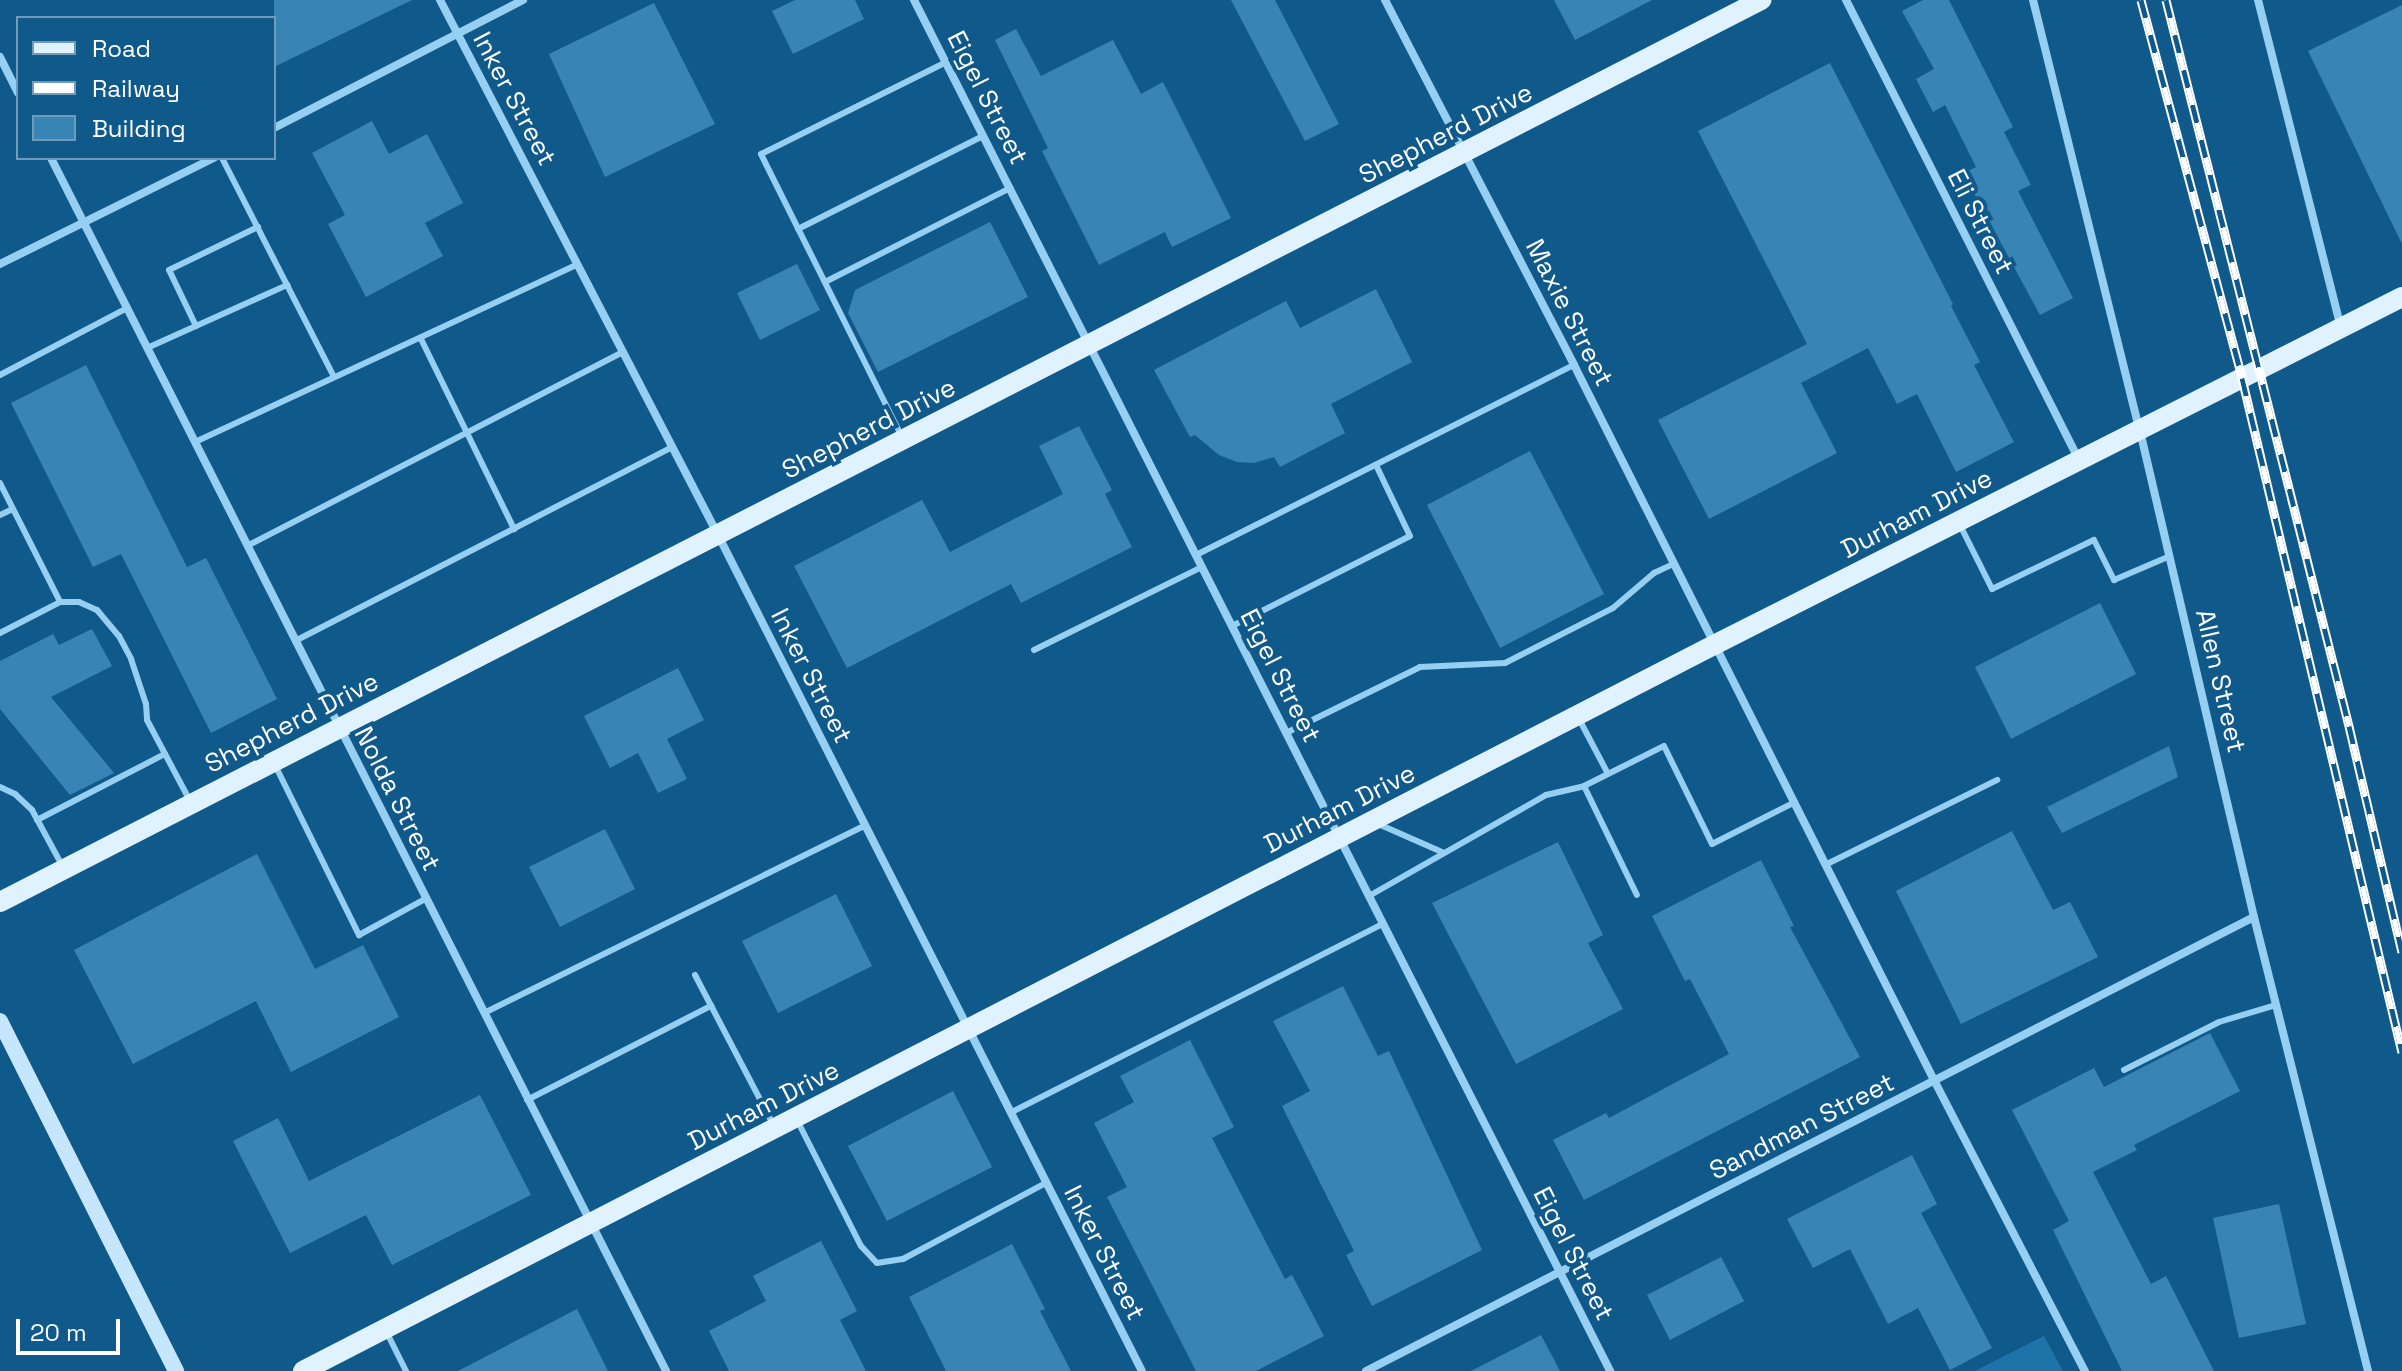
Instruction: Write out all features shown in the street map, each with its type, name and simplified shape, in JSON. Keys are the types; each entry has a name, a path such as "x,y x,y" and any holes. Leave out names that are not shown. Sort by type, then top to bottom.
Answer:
{"main road":[{"name":"Shepherd Drive","path":"0,902 1761,0"},
{"name":"Durham Drive","path":"303,1371 1714,645 2402,297"},
{"path":"0,1021 176,1371"}],"street":[{"name":"Inker Street","path":"440,0 718,535 1142,1371"},
{"path":"276,127 523,0"},
{"name":"Eigel Street","path":"914,0 1610,1371"},
{"name":"Maxie Street","path":"1385,0 1466,153 1935,1082 2085,1371"},
{"name":"Eli Street","path":"1846,0 2079,461"},
{"name":"Allen Street","path":"2033,0 2140,431 2254,917 2368,1371"},
{"path":"2258,0 2342,328"},
{"path":"0,57 16,89"},
{"name":"Nolda Street","path":"52,160 666,1371"},
{"path":"0,264 210,160"},
{"name":"Sandman Street","path":"1366,1371 2254,917"}],"lane":[{"path":"904,441 761,154 946,62"},
{"path":"798,229 983,136"},
{"path":"223,160 334,377"},
{"path":"825,282 1010,188"},
{"path":"196,326 169,270 258,227"},
{"path":"195,442 578,264"},
{"path":"147,348 287,285"},
{"path":"0,375 127,308"},
{"path":"421,339 514,529"},
{"path":"247,546 623,352"},
{"path":"1196,555 1574,365"},
{"path":"295,641 672,447"},
{"path":"1232,626 1410,536 1376,465"},
{"path":"0,483 60,602"},
{"path":"0,515 13,509"},
{"path":"1959,522 1992,589 2094,540 2114,580 2170,556"},
{"path":"1286,733 1420,667 1505,663 1613,608 1654,573 1673,564"},
{"path":"1034,650 1202,567"},
{"path":"0,633 60,602 79,602 97,610 119,636 140,683 147,720 191,804"},
{"path":"1578,716 1608,774"},
{"path":"1369,896 1546,795 1584,786 1664,746 1712,844 1795,802"},
{"path":"37,820 165,754"},
{"path":"273,762 359,935 425,899"},
{"path":"1827,864 1997,780"},
{"path":"1584,786 1637,895"},
{"path":"0,787 15,794 37,820 64,869"},
{"path":"1373,822 1442,852"},
{"path":"484,1013 864,826"},
{"path":"1010,1113 1383,924"},
{"path":"695,975 776,1129"},
{"path":"2124,1070 2219,1022 2276,1005"},
{"path":"527,1100 711,1006"},
{"path":"796,1119 861,1246 877,1263 903,1259 1046,1183"},
{"path":"385,1329 406,1371"}],"shaded area":[{"path":"2044,1336 2063,1371 1975,1371"}],"building":[{"path":"274,0 412,0 276,66"},
{"path":"795,0 855,0 864,19 793,54 772,11"},
{"path":"1231,0 1275,0 1339,124 1305,141"},
{"path":"1554,0 1652,0 1575,40"},
{"path":"1923,0 1949,0 2013,127 2004,132 2031,185 2018,191 2073,298 2040,315 1963,173 1976,167 1945,105 1933,112 1916,79 1934,69 1902,11"},
{"path":"654,3 715,124 605,177 549,54"},
{"path":"2402,5 2402,244 2308,51"},
{"path":"1016,29 1041,76 1113,40 1141,94 1163,82 1231,218 1172,247 1165,232 1099,265 1042,151 1048,148 995,40"},
{"path":"1830,63 1953,304 1951,306 1980,362 1974,365 2014,442 1956,472 1917,394 1897,404 1868,348 1801,383 1837,453 1709,519 1658,420 1807,344 1698,131"},
{"path":"372,121 389,154 427,134 463,203 425,223 443,256 366,297 328,224 345,215 312,153"},
{"path":"990,222 1028,297 878,372 848,313 855,290"},
{"path":"797,264 820,310 760,340 737,293"},
{"path":"1376,289 1412,362 1331,404 1345,433 1280,467 1274,457 1254,463 1237,462 1219,455 1195,435 1190,437 1154,370 1286,301 1300,328"},
{"path":"86,365 187,567 206,558 277,699 211,733 121,554 93,567 11,403"},
{"path":"1079,426 1112,490 1105,494 1132,547 1021,603 1011,584 847,668 794,566 922,500 950,552 1063,494 1039,446"},
{"path":"1530,451 1604,594 1500,648 1427,505"},
{"path":"2100,603 2136,674 2011,739 1975,667"},
{"path":"92,629 112,666 51,697 114,773 70,795 0,709 0,661 53,634 59,645"},
{"path":"678,668 704,720 667,739 687,779 658,793 638,753 610,768 584,716"},
{"path":"2169,746 2178,777 2062,833 2047,807"},
{"path":"605,829 635,889 560,927 529,867"},
{"path":"2012,831 2053,910 2070,902 2098,957 1961,1024 1896,891"},
{"path":"1558,842 1603,935 1588,943 1623,1009 1516,1064 1432,903"},
{"path":"257,854 315,969 363,945 399,1017 291,1072 256,1001 133,1064 74,950"},
{"path":"1761,860 1794,926 1790,927 1860,1057 1584,1200 1553,1140 1606,1113 1609,1118 1729,1054 1690,979 1685,981 1652,916"},
{"path":"836,894 872,966 778,1013 742,941"},
{"path":"1343,986 1378,1056 1389,1051 1482,1250 1372,1306 1346,1255 1354,1251 1282,1106 1310,1091 1273,1021"},
{"path":"2210,1033 2240,1091 2134,1145 2137,1150 2093,1172 2151,1284 2166,1276 2214,1371 2122,1371 2053,1230 2069,1221 2012,1110 2094,1068 2104,1087"},
{"path":"1190,1040 1234,1127 1212,1138 1285,1279 1292,1275 1324,1336 1256,1371 1196,1371 1107,1197 1127,1187 1094,1123 1134,1102 1120,1076"},
{"path":"953,1091 992,1167 887,1221 848,1146"},
{"path":"480,1095 531,1195 392,1265 366,1215 290,1253 233,1141 278,1118 309,1181"},
{"path":"1912,1155 1937,1204 1921,1213 1992,1348 1950,1370 1918,1308 1888,1324 1850,1249 1813,1268 1787,1219"},
{"path":"2279,1204 2306,1324 2239,1338 2213,1218"},
{"path":"821,1241 857,1311 840,1320 866,1371 729,1371 709,1331 766,1301 753,1276"},
{"path":"1012,1244 1045,1309 1040,1311 1071,1371 946,1371 909,1297"},
{"path":"1721,1257 1744,1301 1670,1340 1647,1295"},
{"path":"577,1309 608,1371 458,1371"},
{"path":"1541,1335 1560,1371 1471,1371"}],"railway":[{"path":"2141,0 2242,378 2402,1052"},
{"path":"2166,0 2349,726 2402,952"}]}
